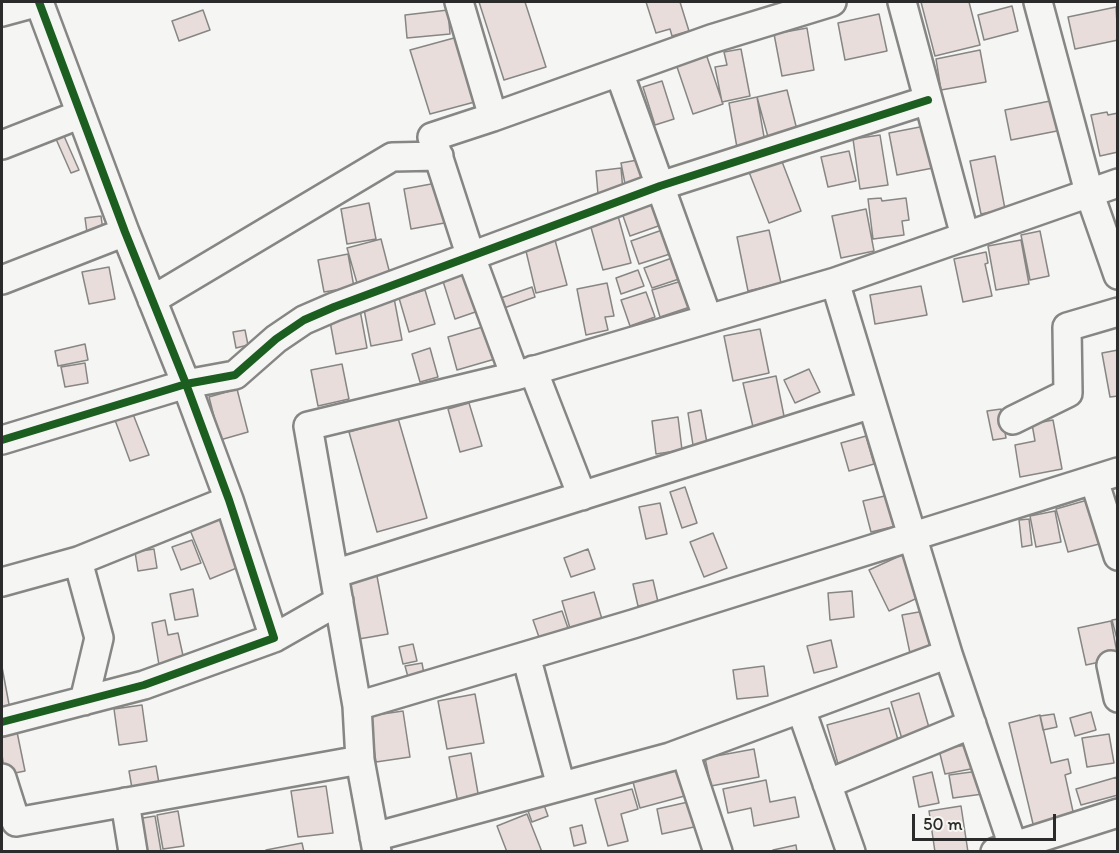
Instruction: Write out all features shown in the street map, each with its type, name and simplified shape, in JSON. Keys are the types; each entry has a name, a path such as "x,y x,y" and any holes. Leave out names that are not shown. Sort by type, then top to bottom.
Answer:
{"street":[{"path":"2,12 39,2 125,232 186,384 229,501 274,638"},
{"path":"459,2 493,117"},
{"path":"582,496 471,257 432,138 711,39 832,2"},
{"path":"902,2 965,236"},
{"path":"1038,2 1089,192 1118,274"},
{"path":"620,72 708,319"},
{"path":"2,440 186,384 236,375 276,339 304,320 660,186 928,99"},
{"path":"2,145 81,114"},
{"path":"152,300 392,158 439,156"},
{"path":"948,654 685,752 561,786 375,844 360,760 357,706 308,426 524,373 835,282 1118,183"},
{"path":"2,280 125,232"},
{"path":"835,282 948,654 972,724 1008,849 1118,813"},
{"path":"1013,420 1068,393 1067,327 1118,312"},
{"path":"334,574 872,404"},
{"path":"357,706 526,656 1106,476 1118,556"},
{"path":"2,582 78,561 229,501"},
{"path":"78,561 99,638 84,701"},
{"path":"2,722 144,685 274,638 339,601"},
{"path":"526,656 561,786"},
{"path":"1111,665 1118,698"},
{"path":"801,708 851,852"},
{"path":"827,784 972,724"},
{"path":"685,752 718,852"},
{"path":"2,778 16,822 360,760"},
{"path":"125,802 133,852"}],"building":[{"path":"479,2 525,2 546,67 504,80"},
{"path":"646,2 680,2 689,31 672,36 670,29 656,33"},
{"path":"921,2 969,2 980,45 935,56"},
{"path":"1012,6 1018,31 984,40 978,15"},
{"path":"1116,7 1118,40 1075,49 1068,17"},
{"path":"203,10 210,30 179,41 172,21"},
{"path":"448,10 450,34 407,38 405,15"},
{"path":"879,14 887,51 845,60 838,23"},
{"path":"807,28 814,70 782,76 774,34"},
{"path":"465,35 482,100 430,114 410,50"},
{"path":"741,49 750,96 722,102 715,67 727,65 724,52"},
{"path":"980,50 986,82 941,90 936,59"},
{"path":"705,51 723,104 693,114 675,61"},
{"path":"662,81 674,119 655,125 643,87"},
{"path":"787,90 797,130 768,137 757,97"},
{"path":"757,97 766,148 738,153 729,103"},
{"path":"1055,100 1062,130 1011,140 1005,110"},
{"path":"1107,112 1108,115 1118,113 1118,152 1100,156 1091,115"},
{"path":"925,126 933,168 897,175 889,133"},
{"path":"880,135 888,185 860,189 853,139"},
{"path":"64,136 79,170 71,173 56,139"},
{"path":"849,151 856,181 828,187 821,157"},
{"path":"995,156 1005,209 981,214 970,161"},
{"path":"643,159 648,185 626,189 621,163"},
{"path":"781,159 801,211 769,223 749,172"},
{"path":"621,168 623,191 598,194 596,171"},
{"path":"442,182 450,222 411,229 404,189"},
{"path":"881,198 882,201 906,198 909,220 902,221 904,235 873,239 868,199"},
{"path":"655,201 664,224 630,236 622,213"},
{"path":"369,203 376,239 347,244 341,209"},
{"path":"866,209 874,251 841,258 832,216"},
{"path":"101,216 104,238 88,240 85,218"},
{"path":"618,216 631,263 603,270 590,224"},
{"path":"665,229 673,253 639,264 631,241"},
{"path":"769,230 781,283 748,291 737,237"},
{"path":"1040,231 1049,276 1030,280 1021,235"},
{"path":"381,239 390,274 357,283 347,248"},
{"path":"555,240 567,285 536,293 525,247"},
{"path":"1021,240 1029,284 996,290 988,246"},
{"path":"986,252 988,263 985,264 992,296 963,302 954,259"},
{"path":"348,254 354,287 324,292 318,260"},
{"path":"672,258 679,279 652,288 644,268"},
{"path":"470,266 484,309 455,319 441,275"},
{"path":"109,267 115,299 89,304 82,272"},
{"path":"638,270 644,286 621,294 616,278"},
{"path":"685,280 693,306 660,317 652,290"},
{"path":"607,283 614,316 605,317 608,330 586,335 577,289"},
{"path":"921,286 927,315 875,324 870,295"},
{"path":"532,287 535,297 504,308 501,298"},
{"path":"425,290 435,324 409,332 399,298"},
{"path":"646,292 655,317 630,326 621,300"},
{"path":"394,298 402,340 371,346 363,304"},
{"path":"360,310 367,348 336,354 329,316"},
{"path":"486,326 495,359 457,370 448,337"},
{"path":"760,329 769,373 733,381 724,336"},
{"path":"245,330 248,345 236,348 233,332"},
{"path":"85,344 88,360 58,366 55,351"},
{"path":"430,348 438,377 420,382 412,354"},
{"path":"1118,350 1118,396 1110,397 1102,353"},
{"path":"85,363 88,383 65,387 61,367"},
{"path":"342,364 349,399 318,406 311,370"},
{"path":"809,369 820,392 795,403 784,380"},
{"path":"776,376 785,421 753,427 743,383"},
{"path":"237,389 248,432 220,440 209,397"},
{"path":"469,403 482,446 460,452 448,409"},
{"path":"1001,409 1006,438 993,440 987,411"},
{"path":"701,410 707,443 693,445 688,413"},
{"path":"133,414 149,455 130,461 115,420"},
{"path":"678,417 682,450 656,454 652,421"},
{"path":"398,418 427,518 377,532 349,432"},
{"path":"1053,420 1062,469 1020,477 1015,445 1035,441 1032,424"},
{"path":"866,436 874,464 849,471 841,443"},
{"path":"685,487 697,523 682,528 670,492"},
{"path":"889,495 896,526 871,532 863,501"},
{"path":"1098,497 1111,541 1068,552 1056,509"},
{"path":"660,503 667,534 646,539 639,507"},
{"path":"1055,511 1061,542 1036,547 1030,516"},
{"path":"225,516 244,565 210,579 190,530"},
{"path":"1029,519 1032,545 1022,547 1019,520"},
{"path":"713,533 727,568 704,577 690,542"},
{"path":"192,540 201,563 181,570 172,547"},
{"path":"154,549 157,568 138,571 135,552"},
{"path":"588,549 595,569 571,577 564,558"},
{"path":"904,554 924,595 889,611 869,570"},
{"path":"376,571 388,634 353,640 342,578"},
{"path":"653,580 658,602 638,606 633,584"},
{"path":"193,589 198,616 175,620 170,594"},
{"path":"852,591 854,617 830,620 828,593"},
{"path":"594,592 604,626 572,635 562,601"},
{"path":"930,610 938,653 911,658 902,615"},
{"path":"562,611 569,631 540,640 533,620"},
{"path":"1118,619 1118,643 1112,620"},
{"path":"165,620 168,635 178,633 184,660 159,665 152,623"},
{"path":"1111,621 1118,658 1086,665 1078,628"},
{"path":"831,640 837,667 814,673 807,646"},
{"path":"413,644 417,661 403,664 399,647"},
{"path":"422,663 424,674 408,677 405,666"},
{"path":"764,666 768,696 737,699 733,670"},
{"path":"2,667 11,715 2,717"},
{"path":"919,693 930,731 902,739 891,702"},
{"path":"475,694 484,743 447,749 438,701"},
{"path":"142,705 147,741 119,745 114,709"},
{"path":"889,708 900,747 838,764 827,725"},
{"path":"403,711 410,757 376,762 369,716"},
{"path":"1091,712 1096,730 1075,736 1070,718"},
{"path":"1054,714 1057,727 1043,730 1040,716"},
{"path":"1040,715 1051,763 1068,759 1071,773 1065,775 1074,816 1034,828 1009,723"},
{"path":"16,727 25,771 5,775 2,730"},
{"path":"1109,734 1114,763 1087,767 1082,738"},
{"path":"976,743 981,767 945,774 939,750"},
{"path":"754,749 759,777 711,786 705,758"},
{"path":"471,753 479,799 458,803 449,757"},
{"path":"156,766 160,789 133,794 129,771"},
{"path":"685,768 692,794 640,808 633,782"},
{"path":"979,771 983,794 953,798 949,775"},
{"path":"932,772 939,803 919,807 913,777"},
{"path":"1117,777 1118,795 1081,805 1076,789"},
{"path":"766,780 770,802 795,797 799,817 754,826 751,808 728,813 723,789"},
{"path":"326,786 333,833 298,837 291,791"},
{"path":"632,789 638,809 621,814 628,841 608,846 595,799"},
{"path":"697,800 703,825 662,834 657,809"},
{"path":"544,805 548,816 532,822 528,811"},
{"path":"961,806 968,852 935,852 929,811"},
{"path":"178,811 184,846 163,849 157,815"},
{"path":"527,814 542,852 507,852 497,826"},
{"path":"155,816 161,851 137,852 131,820"},
{"path":"582,825 586,843 574,846 570,828"},
{"path":"302,843 304,852 267,852 266,850"},
{"path":"796,845 797,852 773,852 773,850"}],"cycle path":[{"path":"2,722 144,685 274,638 229,500 39,2"},
{"path":"2,440 186,384 235,375 276,339 304,320 334,307 660,186 928,100"}]}
